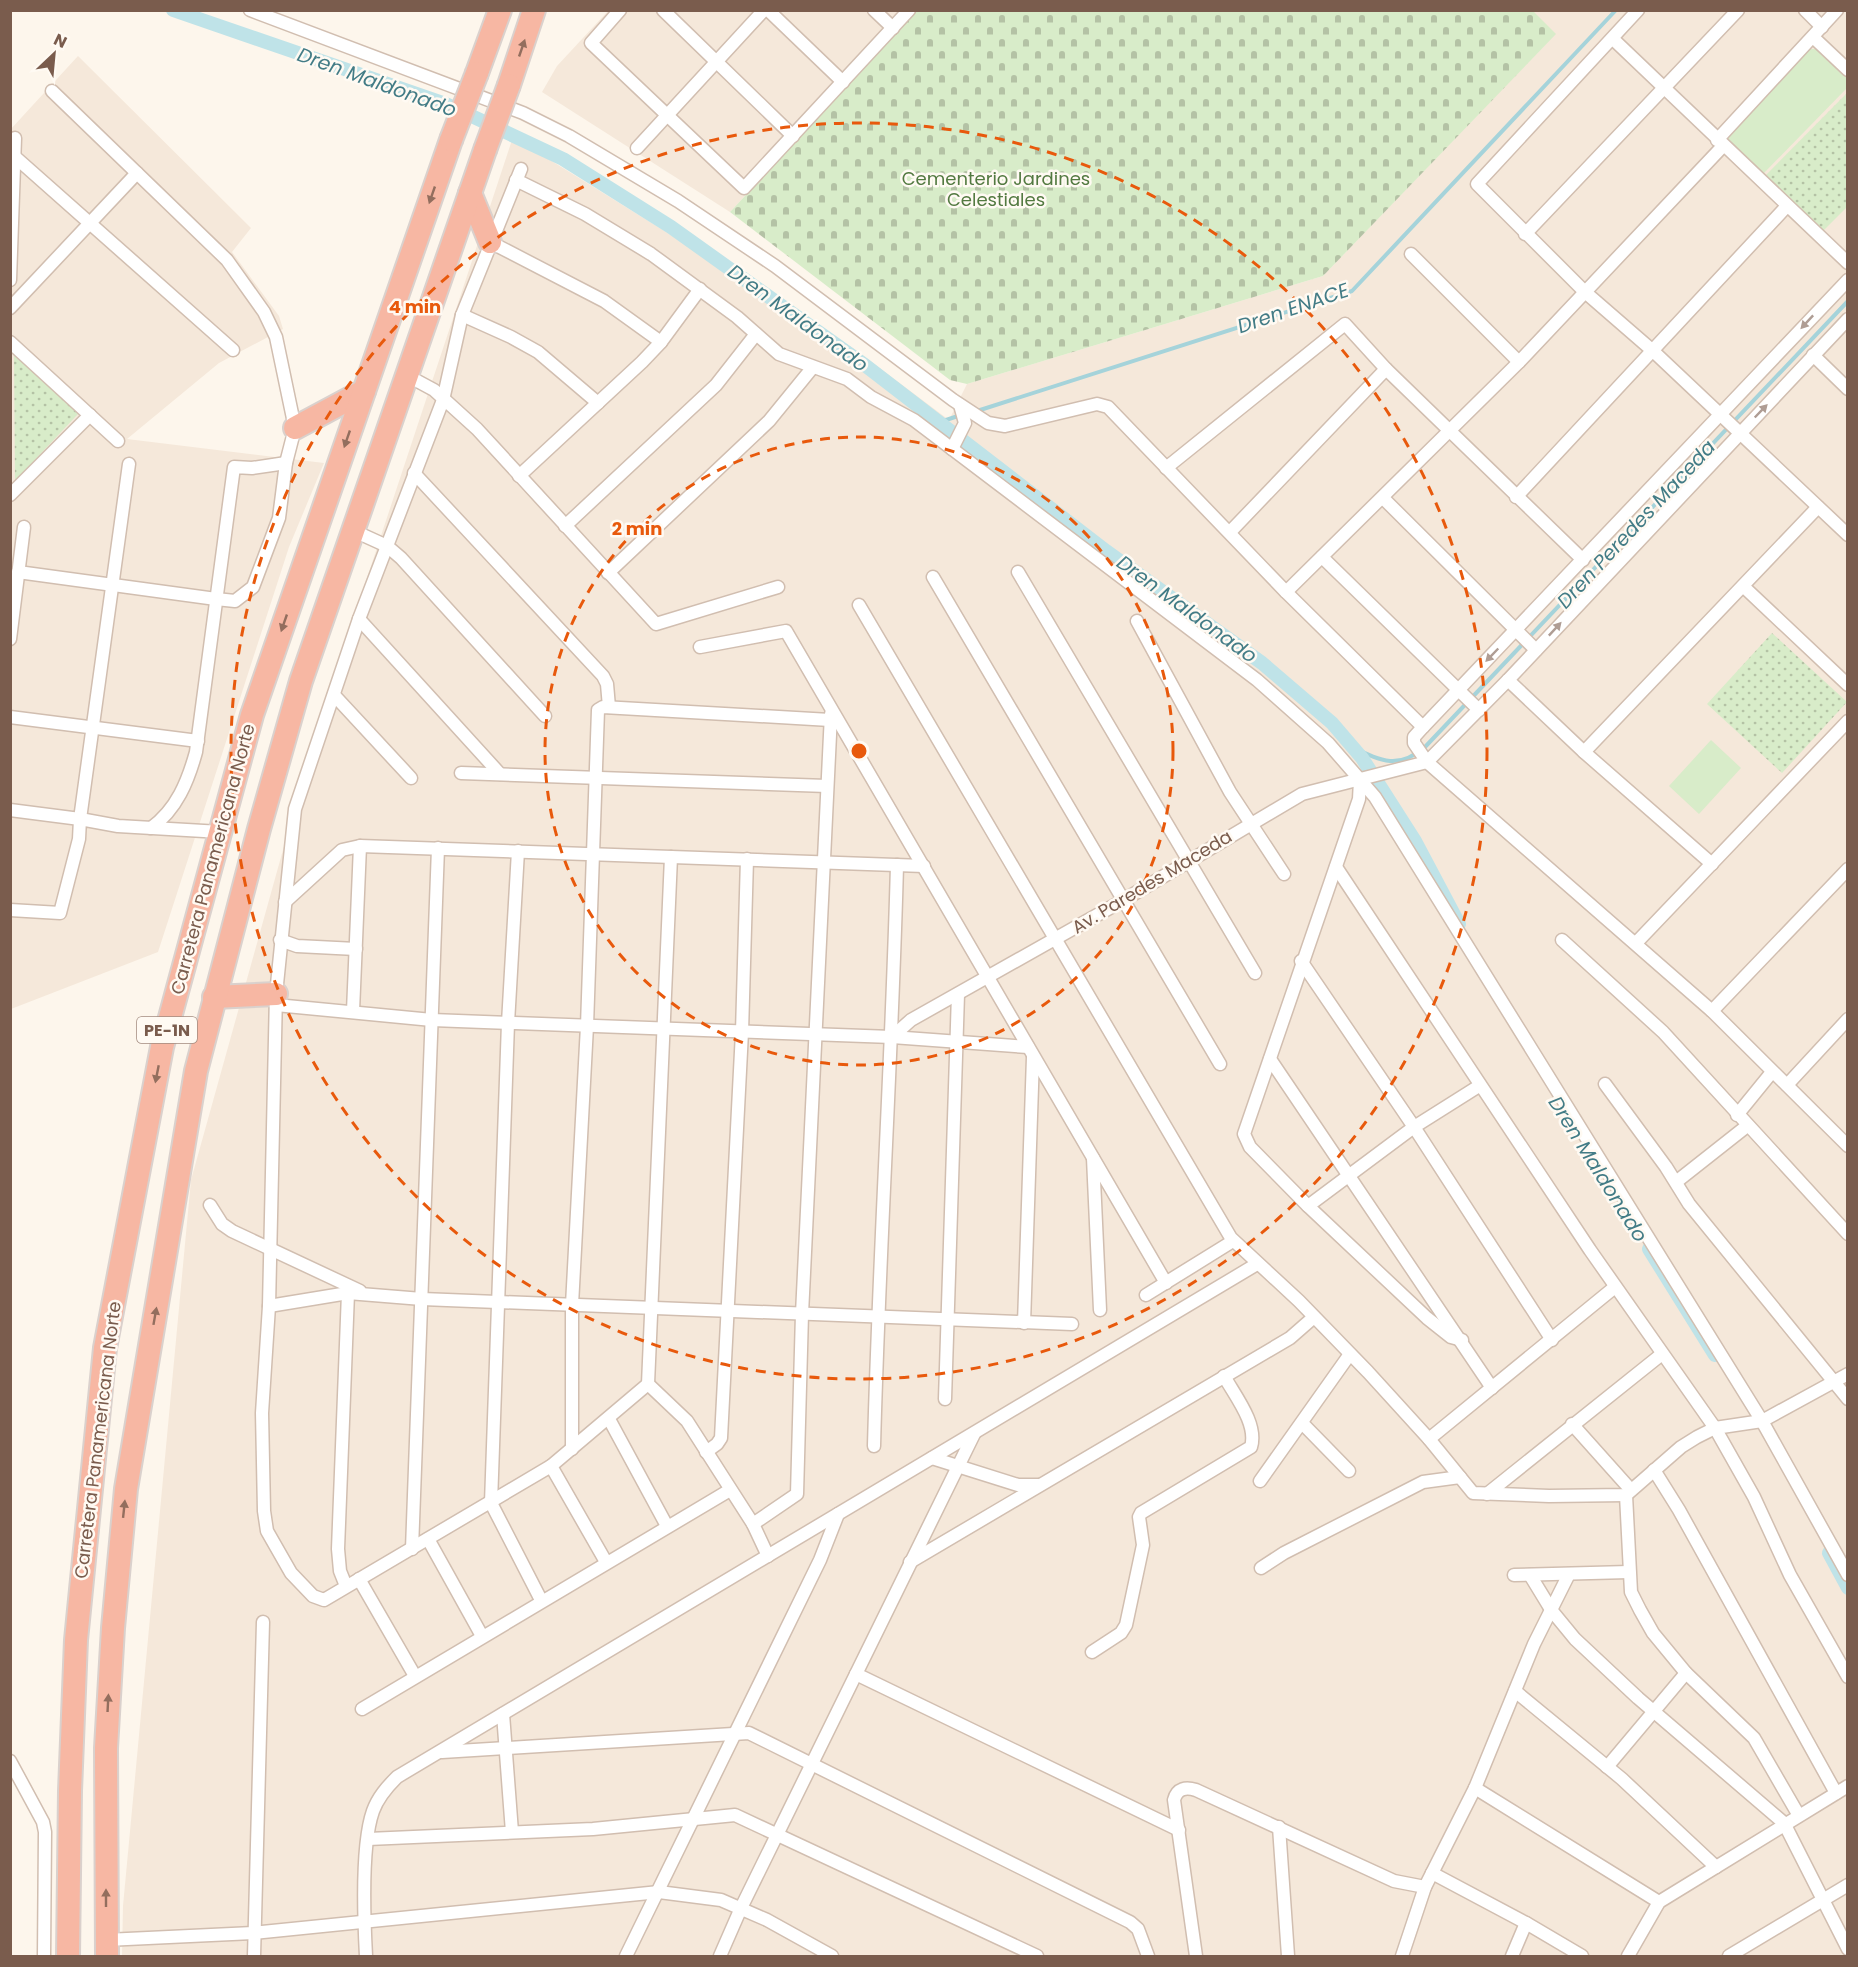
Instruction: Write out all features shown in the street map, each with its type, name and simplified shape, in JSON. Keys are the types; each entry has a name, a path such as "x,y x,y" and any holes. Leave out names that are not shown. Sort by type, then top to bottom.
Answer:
{"highway":[{"name":"Carretera Panamericana Norte","path":"68,1956 70,1791 76,1640 105,1348 162,1047 252,715 451,140 500,10"},
{"name":"Carretera Panamericana Norte","path":"107,1948 106,1748 113,1628 126,1489 194,1081 214,997 301,681 534,10"},
{"path":"470,194 490,242"},
{"path":"295,428 364,391"},
{"path":"214,997 276,999"}],"street":[{"path":"250,10 523,113 569,136 678,201 775,266 960,405 998,427 1097,404 1108,407 1286,592 1423,728"},
{"path":"620,10 591,43 744,188 909,10"},
{"path":"663,10 794,136"},
{"path":"637,148 766,10 843,82"},
{"path":"874,10 893,28"},
{"path":"1638,10 1477,184 1585,292 1653,351 1848,535"},
{"path":"1525,234 1738,10"},
{"path":"1805,10 1818,32 1848,70"},
{"path":"1286,592 1519,362 1720,143 1837,10"},
{"path":"1612,39 1663,90 1848,263"},
{"path":"18,572 235,601 248,593 257,581 279,518 286,464 295,428 276,337 264,312 227,260 52,91"},
{"path":"10,280 15,138"},
{"path":"14,156 233,350"},
{"path":"10,308 137,173"},
{"path":"671,857 648,1384 551,1466 492,1503 324,1600 313,1596 291,1573 267,1531 262,1413 269,1306 276,999 280,940 295,809 359,619 443,400 462,315 518,174 651,254 700,289 779,354 847,379 871,397 914,420 1257,680 1328,743 1375,797 1762,1421 1848,1575"},
{"path":"1516,497 1787,206"},
{"path":"490,242 604,302 661,342"},
{"path":"1411,254 1519,362"},
{"path":"1848,280 1414,737 1414,742 1427,762 1712,1011 1848,1146"},
{"path":"519,476 661,342 700,289"},
{"path":"462,315 538,352 598,403"},
{"path":"1427,762 1508,680 1848,319"},
{"path":"1166,468 1345,324 1386,369 1583,560"},
{"path":"565,526 716,385 756,334"},
{"path":"10,342 118,441"},
{"path":"1814,355 1848,389"},
{"path":"608,573 769,421 813,367"},
{"path":"1230,532 1386,369"},
{"path":"408,376 434,390 477,429 656,624 778,587"},
{"path":"952,449 965,423 960,405"},
{"path":"10,495 90,415"},
{"path":"10,910 60,913 78,839 115,585 129,464"},
{"path":"152,828 168,814 180,794 192,766 198,741 234,467 252,468 286,464"},
{"path":"414,473 603,676 607,684 609,707"},
{"path":"1383,498 1536,650"},
{"path":"1584,752 1818,507"},
{"path":"10,639 24,527"},
{"path":"354,531 387,546 413,570 545,716"},
{"path":"1322,557 1479,710"},
{"path":"1017,572 1255,973"},
{"path":"933,577 1122,901 1221,1064"},
{"path":"1744,587 1848,685"},
{"path":"859,605 1233,1241 1350,1354 1429,1438 1473,1493 1549,1496 1628,1493 1681,1447 1715,1428 1762,1421 1848,1374"},
{"path":"359,619 500,774"},
{"path":"1137,621 1230,792 1284,874"},
{"path":"700,647 786,631 831,715 924,866 1166,1282"},
{"path":"1508,680 1584,752 1712,864"},
{"path":"334,695 411,778"},
{"path":"572,1449 572,1305 587,1026 598,710 609,707 831,715"},
{"path":"753,1524 797,1494 802,1314 818,1036 831,715"},
{"path":"10,717 198,741"},
{"path":"1636,943 1848,721"},
{"name":"Av. Paredes Maceda","path":"892,1037 911,1020 1122,901 1302,794 1427,762"},
{"path":"461,773 827,786"},
{"path":"1360,780 1359,799 1301,961 1247,1125 1246,1141 1308,1206 1434,1323 1451,1337 1462,1340"},
{"path":"10,810 152,828 220,832"},
{"path":"285,902 342,850 360,846 924,866"},
{"path":"353,1011 360,846"},
{"path":"412,1549 438,848"},
{"path":"518,851 508,1023 492,1503 541,1600"},
{"path":"706,1452 721,1438 742,1032 747,859"},
{"path":"874,1446 877,1317 892,1037 897,865"},
{"path":"1336,867 1479,1086 1615,1287 1715,1428 1754,1497 1790,1575 1848,1677"},
{"path":"1712,1011 1848,869"},
{"path":"280,940 297,946 356,949"},
{"path":"1562,940 1663,1032 1848,1234"},
{"path":"1301,961 1414,1127 1552,1340"},
{"path":"945,1399 958,994"},
{"path":"276,999 432,1020 892,1037 1031,1051"},
{"path":"1787,1084 1848,1019"},
{"path":"1024,1323 1031,1051"},
{"path":"1270,1059 1347,1175 1462,1340 1492,1388"},
{"path":"1737,1115 1772,1072"},
{"path":"1605,1084 1676,1182 1689,1204 1848,1399"},
{"path":"1308,1206 1414,1127 1479,1086"},
{"path":"1676,1182 1747,1126"},
{"path":"1093,1155 1100,1310"},
{"path":"210,1205 222,1224 242,1236 270,1247 366,1294"},
{"path":"1146,1295 1233,1241"},
{"path":"366,1956 364,1921 368,1839 373,1810 382,1792 397,1777 1257,1264"},
{"path":"1429,1438 1615,1287"},
{"path":"269,1306 348,1293 422,1299 1072,1324"},
{"path":"346,1586 339,1571 339,1549 348,1293"},
{"path":"910,1562 1290,1338 1314,1317"},
{"path":"1260,1481 1350,1354"},
{"path":"1487,1494 1662,1354"},
{"path":"1092,1652 1121,1633 1126,1625 1143,1545 1139,1517 1141,1513 1251,1447 1254,1439 1252,1428 1224,1376"},
{"path":"648,1384 687,1421 753,1524 768,1556"},
{"path":"609,1419 667,1526"},
{"path":"1302,1423 1349,1471"},
{"path":"1572,1424 1628,1493 1629,1572 1632,1592 1653,1633 1686,1673 1754,1738 1798,1814"},
{"path":"720,1956 741,1908 974,1433"},
{"path":"933,1458 1018,1485 1040,1485"},
{"path":"551,1466 606,1562"},
{"path":"1654,1470 1679,1510 1836,1793"},
{"path":"1261,1568 1284,1553 1423,1482 1460,1477"},
{"path":"362,1709 541,1600 730,1490"},
{"path":"626,1956 820,1560 838,1514"},
{"path":"428,1539 482,1636"},
{"path":"1514,1575 1629,1572"},
{"path":"1402,1956 1425,1887 1475,1788 1534,1644 1569,1574"},
{"path":"1530,1575 1552,1611 1575,1639 1654,1712 1785,1823 1848,1949"},
{"path":"359,1579 415,1676"},
{"path":"254,1956 263,1622"},
{"path":"1607,1767 1686,1673"},
{"path":"856,1674 1179,1830"},
{"path":"1515,1691 1607,1767 1716,1866"},
{"path":"503,1714 512,1832"},
{"path":"438,1752 749,1733 1130,1922 1138,1929 1148,1956"},
{"path":"10,1761 43,1822 45,1832 44,1956"},
{"path":"1628,1956 1659,1902 1798,1814 1848,1786"},
{"path":"1196,1956 1174,1800 1176,1793 1188,1787 1394,1881 1425,1887"},
{"path":"1475,1788 1659,1902"},
{"path":"368,1839 593,1829 735,1815 1037,1956"},
{"path":"1279,1827 1288,1956"},
{"path":"1432,1873 1582,1956"},
{"path":"1729,1956 1848,1885"},
{"path":"107,1948 659,1892 698,1895 721,1900 741,1908 832,1956"},
{"path":"1512,1956 1526,1923"}],"shaded area":[{"path":"608,11 917,11 730,212 542,92 557,66"},
{"path":"1532,11 1847,11 1847,1956 122,1956 123,1906 191,1180 315,735 513,137 853,348 949,420 967,384 1323,276 1555,34"},
{"path":"78,56 251,228 232,252 279,316 283,329 219,363 127,439 324,463 289,547 158,952 11,1009 10,130"}],"green space":[{"name":"Cementerio Jardines Celestiales","path":"1532,10 1556,34 1323,276 967,384 950,380 730,212 917,11"},
{"path":"1810,49 1818,49 1847,77 1847,88 1764,173 1725,137"},
{"path":"1847,93 1847,207 1822,232 1766,175"},
{"path":"14,353 78,414 15,481"},
{"path":"1772,633 1847,702 1782,773 1707,704"},
{"path":"1711,740 1741,768 1699,814 1669,786"}],"waterway":[{"name":"Dren Maldonado","path":"173,10 446,104 563,159 671,227 866,366 1106,551 1262,663 1332,723 1362,758 1415,841 1459,924"},
{"name":"Dren ENACE","path":"977,411 1352,291 1616,10"},
{"name":"Dren Peredes Maceda","path":"1352,747 1389,761 1406,759 1425,747 1848,301"},
{"name":"Dren ENACE","path":"937,423 961,415"},
{"name":"Dren Maldonado","path":"1649,1249 1715,1355"},
{"name":"Dren Maldonado","path":"1829,1553 1848,1588"}]}
